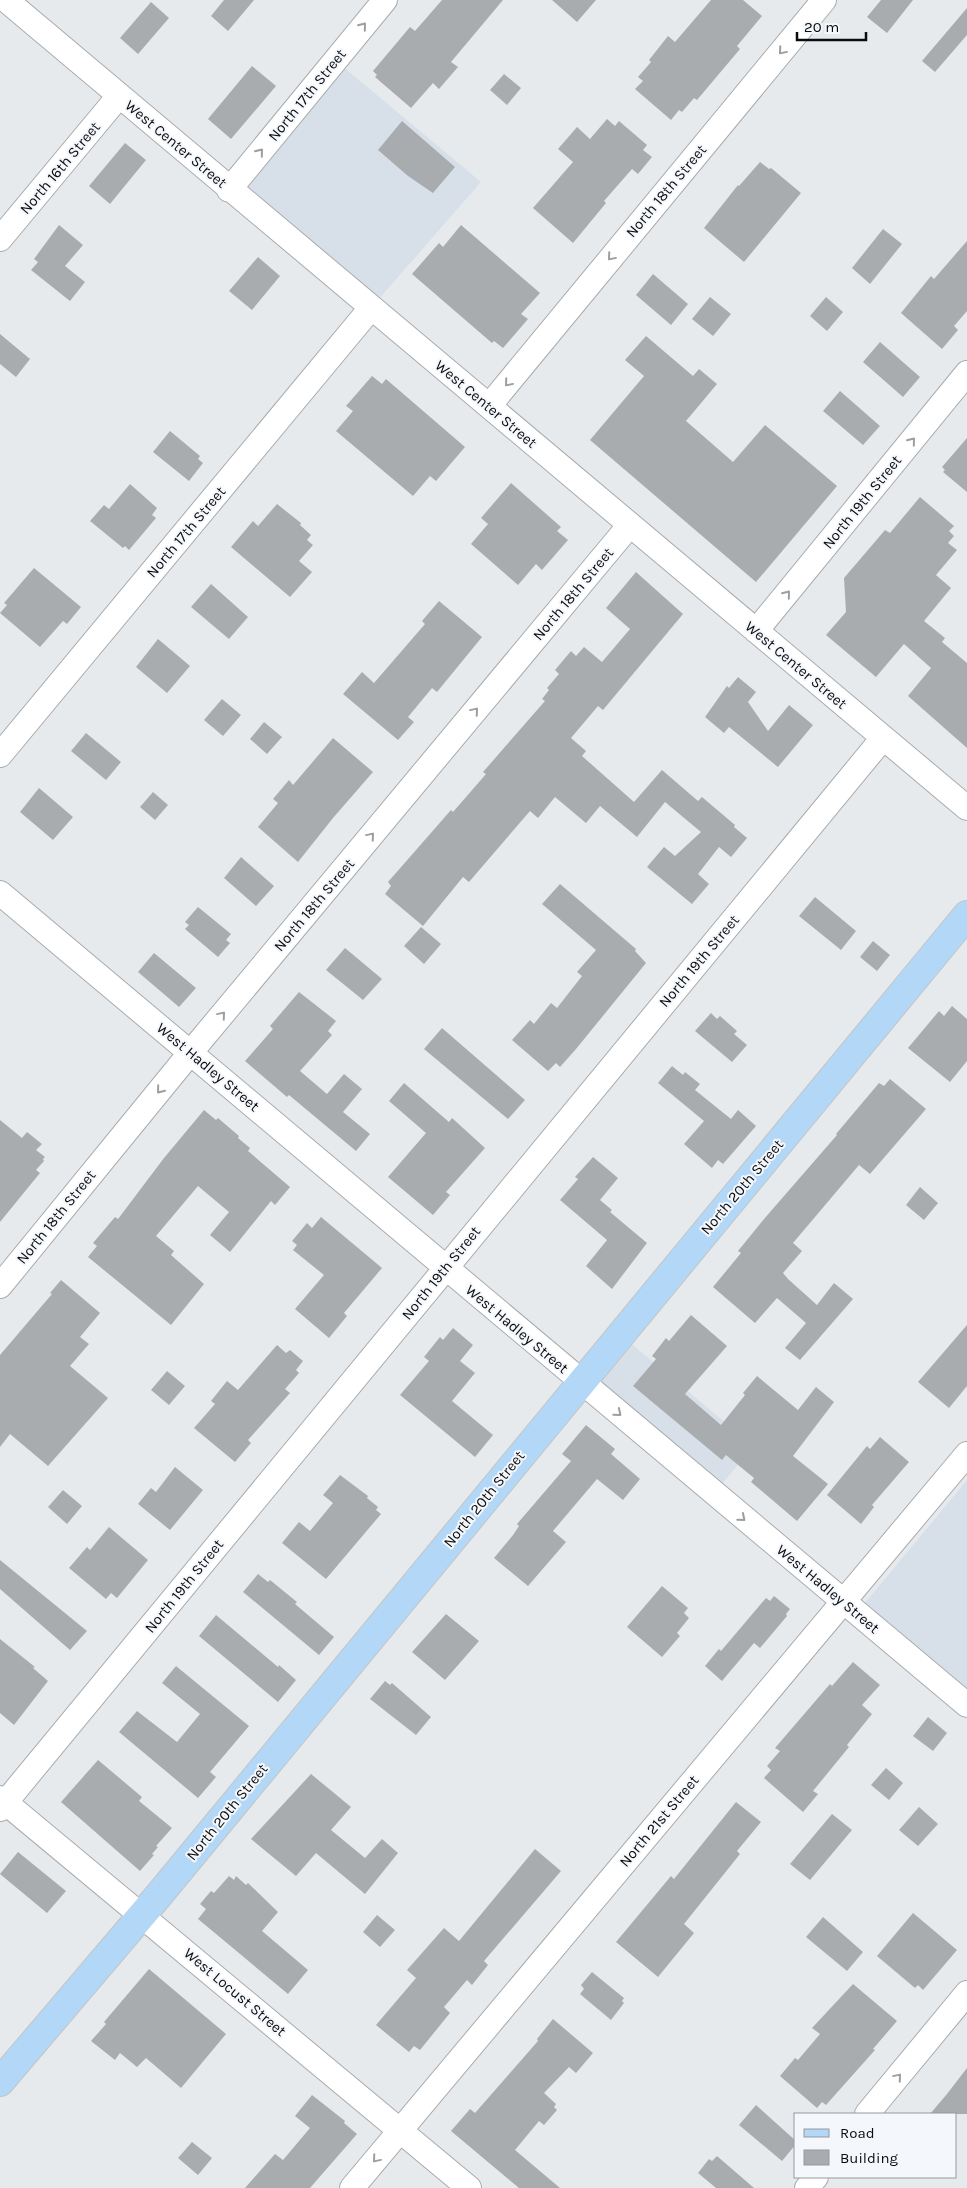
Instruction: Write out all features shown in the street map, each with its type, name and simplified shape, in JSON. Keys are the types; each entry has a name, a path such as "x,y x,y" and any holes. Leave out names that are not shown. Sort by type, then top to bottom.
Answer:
{"main road":[{"name":"North 20th Street","path":"0,2082 142,1915 967,915"}],"street":[{"name":"West Center Street","path":"6,0 229,190 967,808"},
{"name":"North 17th Street","path":"229,190 385,0"},
{"name":"North 18th Street","path":"489,406 824,0"},
{"name":"North 16th Street","path":"0,240 119,96"},
{"name":"North 17th Street","path":"0,755 371,308"},
{"name":"North 19th Street","path":"756,632 967,373"},
{"name":"North 18th Street","path":"0,1286 191,1052 629,526"},
{"name":"North 19th Street","path":"2,1803 883,738"},
{"name":"West Hadley Street","path":"0,893 191,1052 580,1382 967,1705"},
{"name":"North 21st Street","path":"352,2188 967,1454"},
{"name":"West Locust Street","path":"2,1803 142,1915 469,2188"},
{"path":"868,2113 967,1993"},
{"path":"807,2188 815,2178"}],"shaded area":[{"path":"335,60 481,182 371,308 229,190"},
{"path":"620,1334 753,1446 714,1494 580,1382"},
{"path":"967,1480 967,1689 864,1604"}],"building":[{"path":"224,0 254,0 228,31 211,16"},
{"path":"442,0 503,0 451,62 458,67 439,89 433,83 411,108 375,77 377,75 373,71 410,27 415,31"},
{"path":"552,0 596,0 577,22"},
{"path":"711,0 743,0 762,16 737,46 740,49 697,100 694,98 682,112 679,110 671,120 635,89 643,81 638,77 651,62 649,60 668,36 675,42"},
{"path":"881,0 913,0 887,33 867,17"},
{"path":"151,2 169,18 138,54 120,38"},
{"path":"967,8 967,35 935,72 922,61"},
{"path":"252,66 276,86 231,139 208,119"},
{"path":"504,74 521,88 507,105 490,90"},
{"path":"607,119 615,126 619,121 647,145 643,150 652,157 638,174 632,169 604,201 606,203 573,243 533,208 573,162 558,149 577,127 590,139"},
{"path":"402,121 455,167 433,193 408,176 378,150"},
{"path":"125,143 146,160 110,204 89,186"},
{"path":"760,162 769,169 771,168 801,193 744,262 704,228 738,185"},
{"path":"59,225 83,245 65,266 85,282 70,301 31,270 38,262 34,259"},
{"path":"461,225 540,293 521,314 528,319 503,348 494,341 492,343 412,274 439,243 443,247"},
{"path":"883,229 902,244 870,284 852,268"},
{"path":"967,241 967,311 954,326 958,330 942,349 901,313 931,276 934,279"},
{"path":"258,257 280,276 252,310 229,291"},
{"path":"653,274 688,304 671,325 636,295"},
{"path":"710,297 731,314 713,336 692,319"},
{"path":"826,297 843,312 827,331 810,316"},
{"path":"0,334 30,359 16,377 0,364"},
{"path":"646,336 693,376 699,369 717,384 686,421 733,462 765,425 837,486 756,582 590,440 644,376 625,360"},
{"path":"880,342 920,377 903,397 863,362"},
{"path":"372,376 382,384 386,379 465,447 436,481 430,476 413,496 336,431 353,411 346,406"},
{"path":"840,391 880,426 863,445 823,411"},
{"path":"170,431 200,456 198,459 203,463 189,481 153,452"},
{"path":"967,438 967,492 943,472 945,470 942,467"},
{"path":"511,483 561,527 557,531 568,540 542,570 536,564 518,585 471,544 488,524 481,518"},
{"path":"130,484 157,508 152,515 156,518 129,550 125,546 123,548 90,521 104,505 109,509"},
{"path":"920,497 954,526 949,531 954,536 948,543 957,550 936,575 951,588 924,621 945,638 942,642 967,663 967,748 908,696 931,668 904,644 876,677 826,635 846,612 844,578 885,530 890,533"},
{"path":"277,504 301,523 300,525 311,535 307,540 313,545 299,561 312,572 290,597 231,547 253,521 258,526"},
{"path":"34,568 81,607 67,624 63,621 40,647 0,613 7,605 4,603"},
{"path":"636,572 683,614 603,710 598,706 571,738 586,751 582,756 634,802 662,770 698,801 702,797 735,825 734,827 747,838 731,857 719,847 698,874 709,884 692,904 647,867 664,847 675,856 701,832 665,802 637,837 600,806 586,823 555,797 538,818 530,811 469,882 463,877 423,926 385,894 391,886 388,882 451,810 453,812 486,774 483,772 545,701 542,699 549,690 547,688 559,674 555,670 571,651 576,656 584,647 602,662 630,629 606,608"},
{"path":"211,584 248,617 229,639 191,607"},
{"path":"439,601 482,637 437,692 432,688 408,717 414,722 398,740 343,694 362,672 374,683 425,624 422,621"},
{"path":"158,639 190,666 167,693 136,667"},
{"path":"738,677 756,692 748,702 768,731 789,705 813,725 778,767 729,727 724,733 705,717 727,686 729,688"},
{"path":"222,699 241,715 223,736 204,720"},
{"path":"264,722 282,737 267,754 250,739"},
{"path":"86,733 121,762 106,780 71,751"},
{"path":"333,738 373,772 298,862 258,827 278,803 273,799 289,780 293,785"},
{"path":"39,788 73,817 53,840 20,812"},
{"path":"153,792 168,805 155,820 140,807"},
{"path":"241,857 274,886 256,906 224,878"},
{"path":"560,884 636,949 635,951 646,963 560,1067 556,1063 548,1071 512,1040 530,1020 534,1024 551,1003 557,1008 582,976 577,972 596,950 542,904"},
{"path":"815,897 856,931 841,950 799,916"},
{"path":"198,907 231,934 226,940 230,943 218,957 185,929 189,925 185,922"},
{"path":"421,927 441,944 424,964 404,946"},
{"path":"873,941 890,955 877,971 860,957"},
{"path":"345,948 382,979 363,1000 326,970"},
{"path":"154,953 196,988 179,1007 138,972"},
{"path":"299,992 336,1021 328,1031 332,1035 300,1071 327,1094 344,1074 362,1089 343,1112 370,1134 356,1151 289,1095 287,1097 245,1061 273,1029 270,1026"},
{"path":"952,1006 967,1019 967,1061 950,1082 908,1048 939,1011 944,1016"},
{"path":"711,1013 717,1019 720,1016 737,1031 734,1034 747,1045 732,1062 695,1031"},
{"path":"442,1028 525,1100 508,1119 424,1049"},
{"path":"672,1066 683,1075 685,1072 700,1084 695,1090 731,1119 738,1110 756,1126 723,1164 718,1160 712,1168 684,1144 704,1121 658,1083"},
{"path":"890,1079 926,1109 870,1174 859,1165 793,1243 802,1251 783,1273 788,1279 817,1305 834,1283 853,1299 800,1360 785,1348 806,1323 777,1298 755,1323 713,1287 741,1253 738,1251 764,1219 837,1135 879,1083 884,1086"},
{"path":"404,1083 449,1122 452,1118 485,1148 446,1192 450,1195 433,1215 388,1177 426,1133 389,1101"},
{"path":"204,1110 216,1120 218,1118 239,1136 238,1138 250,1148 248,1151 290,1187 275,1205 271,1201 230,1252 210,1235 229,1212 198,1186 156,1236 174,1251 171,1255 204,1284 171,1325 88,1257 97,1246 93,1243 115,1217 118,1219 164,1158"},
{"path":"0,1120 22,1138 27,1132 42,1144 36,1150 45,1157 36,1170 40,1173 0,1222"},
{"path":"593,1157 618,1178 600,1200 612,1210 610,1212 647,1243 612,1289 586,1266 607,1240 560,1200 578,1179 575,1177"},
{"path":"920,1187 938,1203 924,1220 906,1205"},
{"path":"321,1217 382,1268 344,1313 347,1316 329,1338 295,1309 324,1275 293,1250 297,1245 292,1241 307,1223 312,1228"},
{"path":"61,1280 100,1313 80,1337 89,1344 70,1366 108,1398 48,1466 10,1434 0,1447 0,1355 52,1294 50,1293"},
{"path":"691,1315 727,1346 685,1394 721,1425 745,1395 743,1393 757,1376 798,1410 816,1387 834,1402 793,1456 828,1484 797,1521 751,1482 754,1478 726,1455 722,1460 633,1386 656,1359 652,1356 666,1338 669,1341"},
{"path":"967,1325 967,1386 949,1408 918,1382"},
{"path":"453,1328 473,1345 460,1361 475,1373 452,1401 493,1435 475,1457 400,1395 429,1361 424,1357 440,1337 443,1340"},
{"path":"277,1345 286,1353 290,1350 303,1361 296,1370 299,1373 285,1389 290,1393 248,1440 251,1443 235,1462 194,1428 215,1404 211,1401 227,1381 238,1390"},
{"path":"167,1371 185,1386 169,1405 151,1390"},
{"path":"586,1425 615,1449 611,1454 640,1479 623,1500 597,1479 553,1531 566,1542 528,1586 494,1558 513,1535 519,1526 517,1524 571,1461 562,1454"},
{"path":"880,1437 909,1462 872,1505 874,1507 861,1524 827,1495 867,1446 870,1449"},
{"path":"175,1467 203,1490 170,1530 138,1504 151,1488 156,1492"},
{"path":"340,1475 368,1496 367,1498 378,1507 376,1510 381,1514 326,1579 282,1543 299,1522 310,1531 333,1503 323,1495"},
{"path":"63,1490 82,1506 67,1524 48,1507"},
{"path":"109,1527 148,1560 117,1598 111,1593 106,1599 69,1568 87,1547 90,1550"},
{"path":"0,1560 87,1631 70,1650 0,1589"},
{"path":"258,1574 268,1582 270,1580 297,1602 295,1604 334,1637 319,1655 243,1592"},
{"path":"662,1586 688,1608 684,1613 689,1618 677,1633 680,1636 662,1657 627,1627"},
{"path":"774,1596 790,1609 786,1614 787,1616 760,1648 754,1643 722,1681 705,1666 719,1649 721,1651 766,1598 770,1601"},
{"path":"446,1614 479,1641 445,1680 412,1652"},
{"path":"216,1615 296,1680 278,1702 199,1636"},
{"path":"0,1639 35,1667 33,1668 48,1681 14,1725 0,1713"},
{"path":"853,1662 880,1685 862,1705 872,1714 847,1745 849,1747 813,1791 818,1794 803,1812 764,1778 771,1770 767,1766 780,1751 775,1748 830,1684 832,1686"},
{"path":"176,1666 249,1726 210,1772 216,1777 198,1798 119,1732 137,1711 177,1742 200,1714 162,1683"},
{"path":"385,1681 390,1685 392,1683 431,1717 416,1735 370,1699"},
{"path":"928,1717 947,1733 933,1751 913,1736"},
{"path":"98,1760 142,1797 139,1801 172,1828 156,1846 158,1847 152,1854 154,1855 140,1871 61,1802"},
{"path":"886,1768 903,1783 889,1800 871,1785"},
{"path":"311,1774 351,1807 331,1830 365,1858 382,1839 398,1853 365,1894 316,1853 296,1876 251,1839"},
{"path":"736,1802 761,1822 737,1851 740,1854 684,1924 694,1933 658,1977 616,1942 671,1876 674,1879"},
{"path":"919,1807 938,1824 918,1846 899,1830"},
{"path":"832,1814 852,1830 810,1880 790,1864"},
{"path":"535,1849 561,1871 484,1961 488,1965 472,1985 467,1980 444,2007 450,2013 420,2050 414,2046 409,2052 376,2025 416,1978 407,1970 444,1928 459,1941"},
{"path":"18,1852 66,1891 47,1913 0,1874"},
{"path":"229,1876 234,1880 236,1876 246,1885 248,1883 278,1912 262,1931 308,1970 288,1994 198,1919 206,1909 200,1904 211,1891 214,1893"},
{"path":"913,1913 957,1950 923,1990 918,1985 915,1988 877,1956"},
{"path":"377,1915 395,1930 380,1947 363,1932"},
{"path":"823,1917 863,1952 847,1971 806,1937"},
{"path":"149,1969 226,2034 181,2088 146,2058 137,2067 120,2053 115,2060 91,2041 106,2024 104,2022"},
{"path":"592,1972 624,1998 622,2001 624,2003 611,2020 580,1994 584,1989 581,1985"},
{"path":"853,1984 897,2021 873,2049 875,2050 826,2105 822,2102 817,2108 780,2076 795,2058 798,2060 820,2034 812,2028"},
{"path":"553,2019 593,2053 576,2073 569,2067 544,2093 556,2104 554,2107 557,2110 544,2125 539,2121 515,2150 560,2188 519,2188 451,2131 470,2109 475,2113 538,2041 537,2039"},
{"path":"967,2068 967,2114 931,2113"},
{"path":"312,2095 345,2121 344,2123 357,2134 310,2188 245,2188 275,2154 283,2160 310,2128 295,2116"},
{"path":"756,2105 794,2139 794,2146 782,2161 739,2125"},
{"path":"192,2142 212,2158 198,2175 178,2158"},
{"path":"717,2156 754,2188 716,2188 698,2173 709,2159 712,2161"}]}
